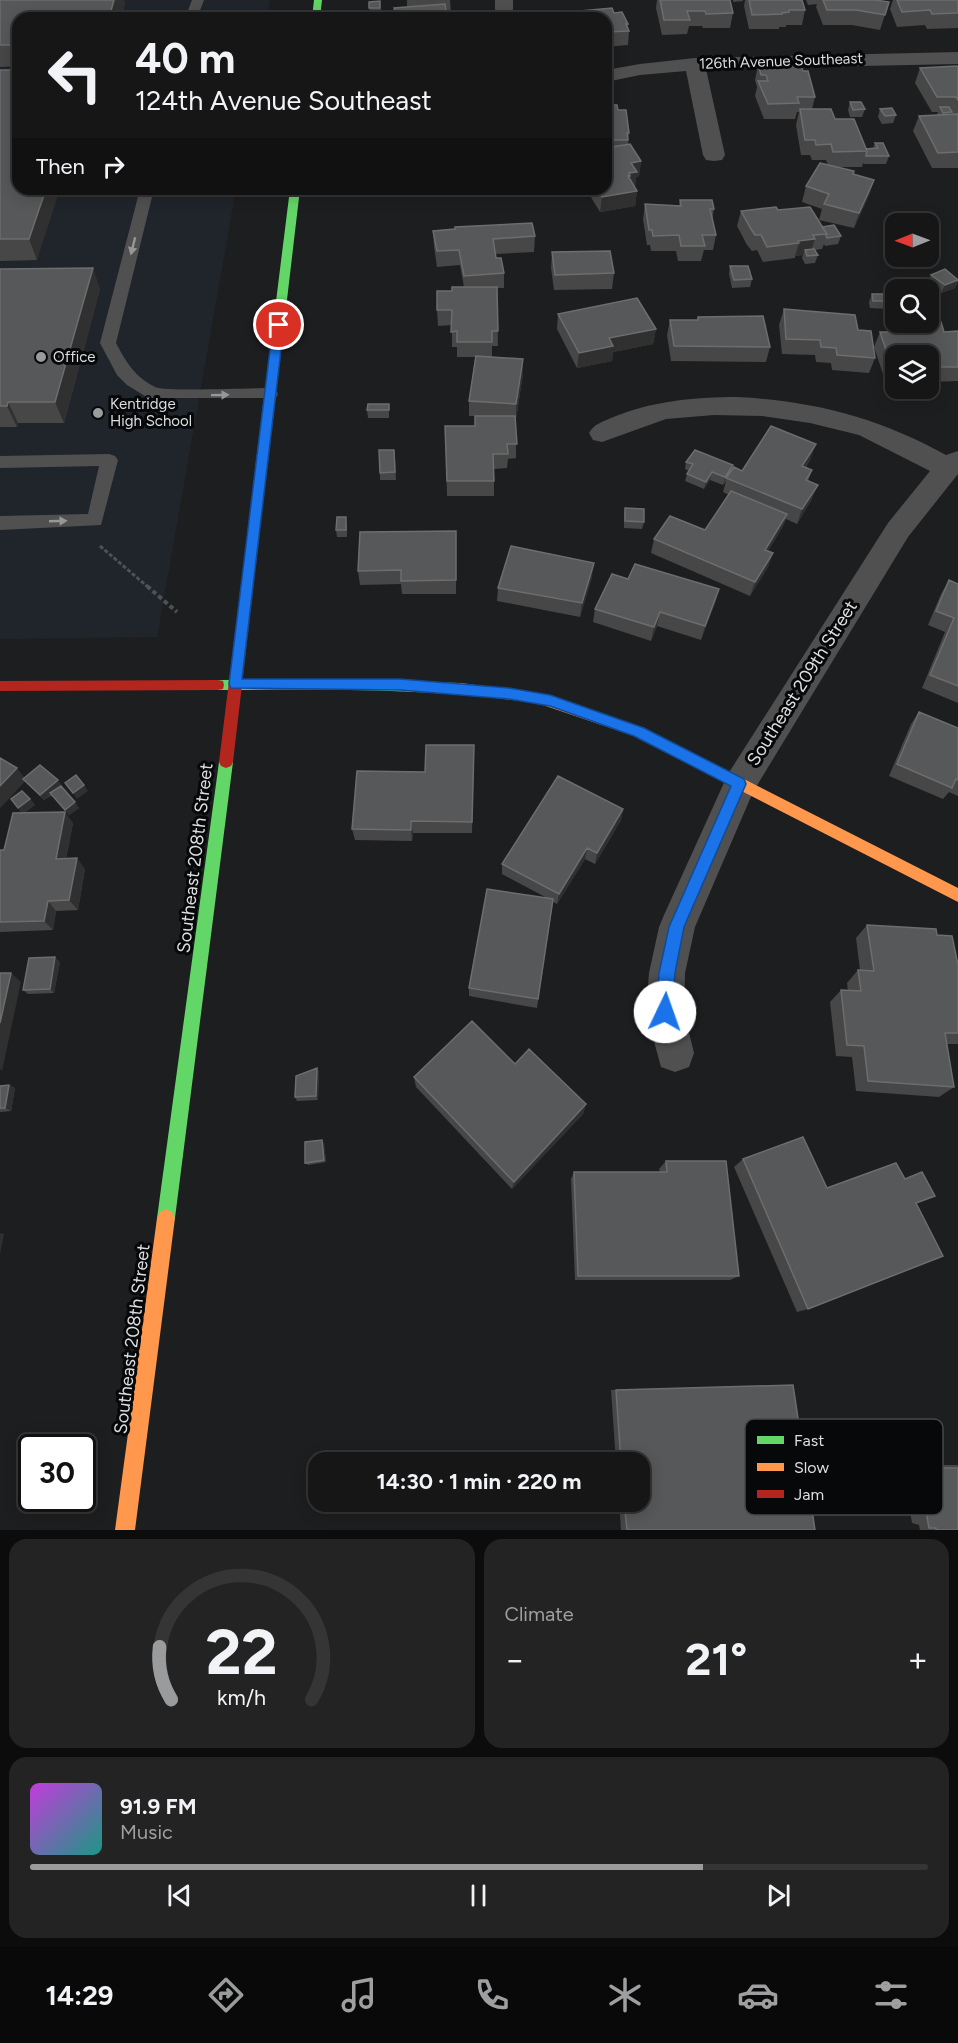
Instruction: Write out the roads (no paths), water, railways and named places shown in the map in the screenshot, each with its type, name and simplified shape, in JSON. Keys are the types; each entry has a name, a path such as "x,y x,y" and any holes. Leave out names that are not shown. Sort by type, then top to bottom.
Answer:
{"main road":[{"name":"Southeast 208th Street","path":"125,1530 235,684 294,195"},
{"path":"0,686 400,684 509,693 550,700 639,732 958,895"}],"street":[{"name":"126th Avenue Southeast","path":"612,74 638,68 695,64 958,58"},
{"path":"695,64 714,155"},
{"path":"602,433 638,417 665,410 703,407 786,410 858,425 952,465"},
{"name":"Southeast 209th Street","path":"675,1053 665,1012 667,973 677,927 740,784 898,530 927,490 952,465"}],"lane":[{"path":"145,195 108,343 123,372 154,394 270,394"},
{"path":"0,462 109,460 95,520 0,523"}],"place":[{"name":"Office","path":"41,357"},
{"name":"Kentridge High School","path":"98,413"}]}
